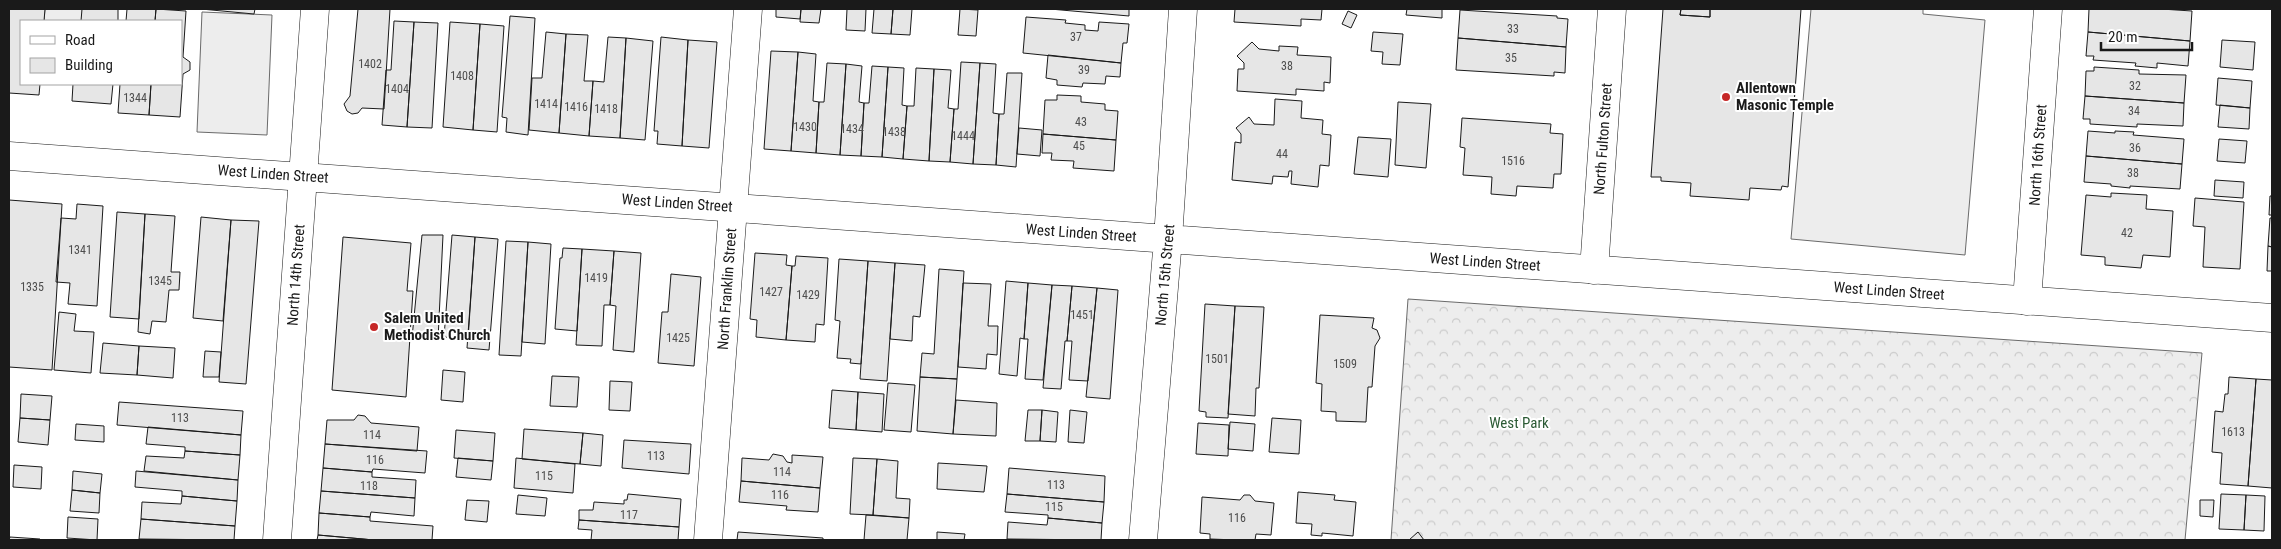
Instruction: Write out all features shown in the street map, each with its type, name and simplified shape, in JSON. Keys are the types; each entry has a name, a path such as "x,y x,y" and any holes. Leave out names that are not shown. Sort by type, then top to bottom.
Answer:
{"street":[{"name":"North 14th Street","path":"277,540 315,9"},
{"name":"North Franklin Street","path":"708,540 748,9"},
{"name":"North 15th Street","path":"1143,540 1168,239 1183,9"},
{"name":"North Fulton Street","path":"1594,270 1612,9"},
{"name":"North 16th Street","path":"2027,301 2048,9"},
{"name":"West Linden Street","path":"9,156 2272,318"}],"green space":[{"name":"West Park","path":"1408,299 2202,353 2185,540 1391,540"}],"shaded area":[{"path":"45,9 84,9 83,20 44,20"},
{"path":"1811,9 1923,9 1923,14 1985,20 1965,255 1791,239"},
{"path":"202,12 272,15 267,135 197,132"}],"building":[{"path":"9,9 45,9 44,20 20,20 20,85 40,85 39,95 9,93"},
{"path":"82,9 118,9 118,20 81,20"},
{"path":"127,9 156,9 155,20 126,20"},
{"path":"156,9 186,11 183,57 190,62 190,70 183,74 180,117 149,115 151,85 182,85 182,20 155,20"},
{"path":"201,9 255,9 254,14"},
{"path":"358,9 390,9 384,109 362,108 358,113 352,114 347,111 344,104 350,96"},
{"path":"776,9 801,9 800,19 776,17"},
{"path":"801,9 821,9 819,23 800,22"},
{"path":"847,9 866,9 865,31 846,30"},
{"path":"874,9 893,9 891,34 872,33"},
{"path":"893,9 912,9 910,35 891,34"},
{"path":"960,9 978,10 976,36 958,35"},
{"path":"1050,9 1129,9 1129,16"},
{"path":"1235,9 1322,9 1321,20 1301,19 1301,26 1234,22"},
{"path":"1407,9 1442,9 1442,18 1406,15"},
{"name":"Allentown Masonic Temple","path":"1663,9 1681,9 1680,15 1710,17 1710,9 1801,9 1788,187 1782,186 1781,190 1750,188 1749,200 1690,196 1691,183 1661,181 1661,177 1651,177"},
{"path":"1681,9 1710,9 1710,17 1680,15"},
{"path":"2089,9 2192,11 2190,41 2088,32"},
{"path":"1460,10 1557,16 1557,18 1568,19 1566,47 1458,38"},
{"path":"1348,11 1357,15 1351,28 1342,24"},
{"path":"510,16 535,18 528,135 506,132 507,118 502,117"},
{"path":"1026,17 1066,20 1065,23 1085,25 1085,30 1098,31 1099,22 1129,24 1127,43 1123,43 1121,63 1023,53"},
{"path":"394,21 414,22 407,127 382,125 386,70 391,70"},
{"path":"414,22 438,23 432,128 407,127"},
{"path":"450,22 480,24 473,130 443,127"},
{"path":"480,24 504,26 497,132 473,130"},
{"path":"546,32 566,34 559,133 529,130 532,78 542,78"},
{"path":"1373,32 1403,34 1400,65 1382,64 1383,52 1371,51"},
{"path":"2088,32 2190,41 2188,66 2157,63 2157,68 2135,66 2136,63 2093,60 2094,56 2086,56"},
{"path":"566,34 588,35 584,81 593,81 589,136 559,133"},
{"path":"608,37 626,38 620,138 589,136 593,81 604,82"},
{"path":"661,37 688,40 682,146 657,144 658,131 654,131"},
{"path":"626,38 653,41 645,140 620,138"},
{"path":"1458,38 1566,47 1565,73 1554,72 1554,76 1456,70"},
{"path":"688,40 717,42 709,148 682,146"},
{"path":"2222,40 2255,42 2253,70 2220,67"},
{"path":"1252,42 1259,49 1279,51 1279,46 1298,47 1297,55 1331,57 1330,83 1324,82 1324,91 1296,89 1296,95 1237,91 1238,69 1244,69 1244,63 1237,56"},
{"path":"771,51 798,52 791,151 764,149"},
{"path":"798,52 816,54 813,101 819,102 816,153 791,151"},
{"path":"1048,55 1121,63 1120,77 1106,76 1105,84 1083,83 1082,87 1057,85 1057,80 1046,78"},
{"path":"961,62 980,63 973,164 950,162 954,109 958,109"},
{"path":"827,63 846,64 840,155 816,153 819,102 824,102"},
{"path":"980,63 996,64 993,113 999,114 996,165 973,164"},
{"path":"846,64 862,66 859,102 864,103 861,156 840,155"},
{"path":"872,66 888,67 882,157 861,156 864,103 869,103"},
{"path":"888,67 904,68 902,105 907,106 903,159 882,157"},
{"path":"2094,67 2139,70 2139,74 2186,75 2184,103 2085,96 2086,71 2094,71"},
{"path":"916,68 934,69 929,161 903,159 907,106 914,106"},
{"path":"934,69 951,70 948,108 954,109 950,162 929,161"},
{"path":"1007,73 1022,73 1016,167 996,165 999,114 1004,114"},
{"path":"2218,78 2252,81 2250,108 2216,105"},
{"path":"73,85 113,85 111,104 72,101"},
{"path":"120,85 151,85 149,115 118,113"},
{"path":"1057,95 1081,96 1081,102 1105,104 1105,110 1118,111 1116,140 1043,134 1045,100 1057,100"},
{"path":"2085,96 2184,103 2183,126 2137,124 2137,127 2090,124 2090,119 2083,119"},
{"path":"1275,99 1302,101 1301,118 1323,120 1322,134 1331,135 1329,166 1320,165 1318,187 1291,184 1292,171 1289,171 1288,177 1273,176 1272,184 1232,180 1235,142 1241,143 1241,134 1236,128 1249,117 1254,124 1274,125"},
{"path":"1398,102 1431,104 1426,168 1395,165"},
{"path":"2220,105 2250,108 2249,129 2218,127"},
{"path":"1462,118 1551,124 1550,133 1563,134 1561,174 1554,174 1553,188 1517,186 1516,196 1491,194 1492,177 1463,175 1465,148 1460,147"},
{"path":"1019,128 1042,130 1040,156 1017,154"},
{"path":"2088,131 2134,132 2133,135 2184,139 2182,164 2086,156"},
{"path":"1043,134 1116,140 1114,171 1073,168 1074,161 1051,160 1052,153 1042,153"},
{"path":"1358,137 1391,139 1388,177 1354,174"},
{"path":"2219,139 2247,141 2245,163 2217,161"},
{"path":"2086,156 2182,164 2180,189 2130,186 2130,188 2111,186 2111,184 2084,182"},
{"path":"2215,180 2244,182 2243,198 2214,196"},
{"path":"2111,193 2147,195 2146,209 2173,211 2170,257 2143,255 2141,268 2105,265 2105,257 2081,255 2086,195 2111,197"},
{"path":"2270,196 2272,196 2272,215 2269,215"},
{"path":"2195,198 2244,202 2240,269 2203,267 2205,227 2193,226"},
{"path":"9,200 62,204 52,370 9,367"},
{"path":"77,204 103,206 97,306 68,304 70,283 56,282 61,218 76,219"},
{"path":"117,212 145,214 139,319 110,317"},
{"path":"145,214 175,216 171,272 180,272 179,290 169,290 166,322 152,321 150,334 138,332"},
{"path":"201,217 231,220 223,321 193,318"},
{"path":"2270,218 2272,218 2272,247 2268,246"},
{"path":"231,220 259,221 246,384 219,382"},
{"path":"422,235 443,235 438,340 412,338"},
{"path":"452,235 475,237 468,339 444,337"},
{"name":"Salem United Methodist Church","path":"343,237 411,243 407,291 413,291 406,397 332,390"},
{"path":"475,237 498,239 489,350 467,348"},
{"path":"506,241 528,242 521,356 499,355"},
{"path":"528,242 551,244 545,344 522,342"},
{"path":"2268,246 2272,247 2272,271 2267,271"},
{"path":"563,248 582,249 577,331 555,329 560,258 562,258"},
{"path":"582,249 614,251 610,305 604,305 602,346 576,345"},
{"path":"614,251 641,253 634,352 613,350 616,306 610,305"},
{"path":"755,253 787,255 786,265 792,266 786,340 756,337 757,320 750,319"},
{"path":"796,256 828,258 824,325 816,324 815,342 786,340 792,266 795,266"},
{"path":"839,259 868,261 861,364 850,363 851,359 837,358 840,321 835,320"},
{"path":"868,261 895,263 887,381 860,379"},
{"path":"895,263 925,265 920,317 913,316 912,341 890,339"},
{"path":"939,269 964,271 957,379 920,377 922,353 934,354"},
{"path":"671,274 701,277 694,366 658,363 662,312 668,312"},
{"path":"1006,281 1028,283 1024,339 1020,338 1017,376 999,374"},
{"path":"963,283 991,284 988,326 998,326 997,355 987,354 986,369 958,367"},
{"path":"1028,283 1052,285 1043,380 1025,379 1028,339 1024,339"},
{"path":"1052,285 1072,286 1061,389 1043,388"},
{"path":"1072,286 1097,288 1088,381 1069,380 1072,341 1067,341"},
{"path":"1097,288 1118,290 1110,399 1086,397"},
{"path":"1205,304 1235,306 1228,418 1206,417 1206,412 1199,411"},
{"path":"1235,306 1264,307 1259,388 1256,388 1255,416 1228,414"},
{"path":"59,312 76,314 74,331 94,332 91,373 54,370"},
{"path":"1320,315 1374,318 1372,328 1377,330 1380,338 1375,346 1372,387 1368,387 1366,422 1336,421 1336,412 1321,411 1322,384 1316,383"},
{"path":"103,343 139,346 137,375 100,373"},
{"path":"139,346 175,348 173,378 137,375"},
{"path":"205,351 221,352 219,377 203,377"},
{"path":"443,370 465,372 463,402 441,400"},
{"path":"552,376 579,377 577,407 550,406"},
{"path":"920,377 957,379 953,434 917,431"},
{"path":"2229,377 2256,379 2248,486 2220,484 2222,453 2212,452 2215,411 2223,412 2225,394 2228,394"},
{"path":"2256,379 2272,380 2272,488 2248,486"},
{"path":"610,381 632,382 630,411 609,410"},
{"path":"888,383 915,385 911,432 884,430"},
{"path":"832,390 858,392 856,430 829,428"},
{"path":"858,392 884,394 882,432 856,430"},
{"path":"21,394 52,396 50,420 20,418"},
{"path":"956,400 997,403 996,436 953,434"},
{"path":"119,402 243,411 241,435 117,425"},
{"path":"1028,410 1042,410 1040,441 1025,441"},
{"path":"1042,410 1058,412 1056,442 1040,441"},
{"path":"1070,410 1087,412 1084,443 1068,442"},
{"path":"358,415 365,416 371,423 419,427 417,451 325,444 327,420 354,420"},
{"path":"20,418 50,420 48,445 18,442"},
{"path":"1272,418 1301,420 1299,454 1269,452"},
{"path":"1230,422 1255,424 1253,451 1228,449"},
{"path":"1198,423 1229,425 1228,456 1196,454"},
{"path":"76,424 104,426 104,442 75,440"},
{"path":"148,427 241,435 240,455 185,451 185,447 146,444"},
{"path":"524,429 583,433 580,464 522,459"},
{"path":"456,430 495,433 493,461 454,458"},
{"path":"583,433 603,435 601,466 580,464"},
{"path":"624,440 691,444 689,474 622,468"},
{"path":"325,444 427,451 425,473 373,469 372,472 323,468"},
{"path":"185,451 240,455 238,480 144,471 146,456 184,458"},
{"path":"773,454 783,456 787,462 792,463 792,455 823,457 820,488 741,481 742,458 769,460"},
{"path":"458,458 493,461 491,480 456,477"},
{"path":"516,458 575,464 573,493 514,488"},
{"path":"853,458 877,459 873,515 850,514"},
{"path":"877,459 898,461 896,498 910,499 909,518 873,515"},
{"path":"938,463 987,466 984,492 937,489"},
{"path":"14,465 42,467 41,489 13,487"},
{"path":"323,468 372,472 372,477 416,480 415,498 321,491"},
{"path":"1009,468 1105,476 1104,502 1007,494"},
{"path":"73,471 102,474 100,493 72,490"},
{"path":"136,471 238,480 237,501 182,496 182,491 135,487"},
{"path":"741,481 820,488 818,512 786,510 787,506 739,502"},
{"path":"72,490 100,493 99,513 70,511"},
{"path":"321,491 415,498 414,516 371,512 370,517 319,513"},
{"path":"1298,492 1335,495 1334,500 1356,502 1353,536 1322,533 1322,536 1311,535 1312,524 1296,523"},
{"path":"628,494 681,499 679,527 579,520 579,510 593,510 594,502 624,504"},
{"path":"1007,494 1104,502 1102,523 1048,518 1048,515 1005,512"},
{"path":"2221,494 2246,495 2244,530 2219,529"},
{"path":"518,495 547,498 545,516 516,514"},
{"path":"1244,495 1250,495 1255,501 1274,503 1271,535 1256,534 1255,540 1237,540 1210,539 1210,534 1200,533 1202,497 1240,500"},
{"path":"2246,495 2265,496 2264,531 2244,530"},
{"path":"182,496 237,501 235,526 141,519 142,502 181,504"},
{"path":"467,500 489,501 487,522 465,520"},
{"path":"2200,500 2214,500 2213,517 2200,516"},
{"path":"319,513 370,517 370,521 433,526 432,540 374,540 318,535"},
{"path":"866,515 909,518 907,540 864,540"},
{"path":"68,517 98,519 97,540 67,538"},
{"path":"1048,518 1102,523 1101,540 1007,539 1008,522 1047,525"},
{"path":"141,519 235,526 234,540 139,539"},
{"path":"579,520 679,527 678,540 591,540 592,530 578,529"},
{"path":"738,532 823,538 823,540 737,540"},
{"path":"937,532 965,534 964,540 937,540"},
{"path":"1418,532 1424,540 1409,540"},
{"path":"318,535 374,540 317,540"},
{"path":"10,537 40,539 40,540 9,540"}],"place":[{"name":"Allentown Masonic Temple","path":"1726,97"},
{"name":"Salem United Methodist Church","path":"374,327"}]}
